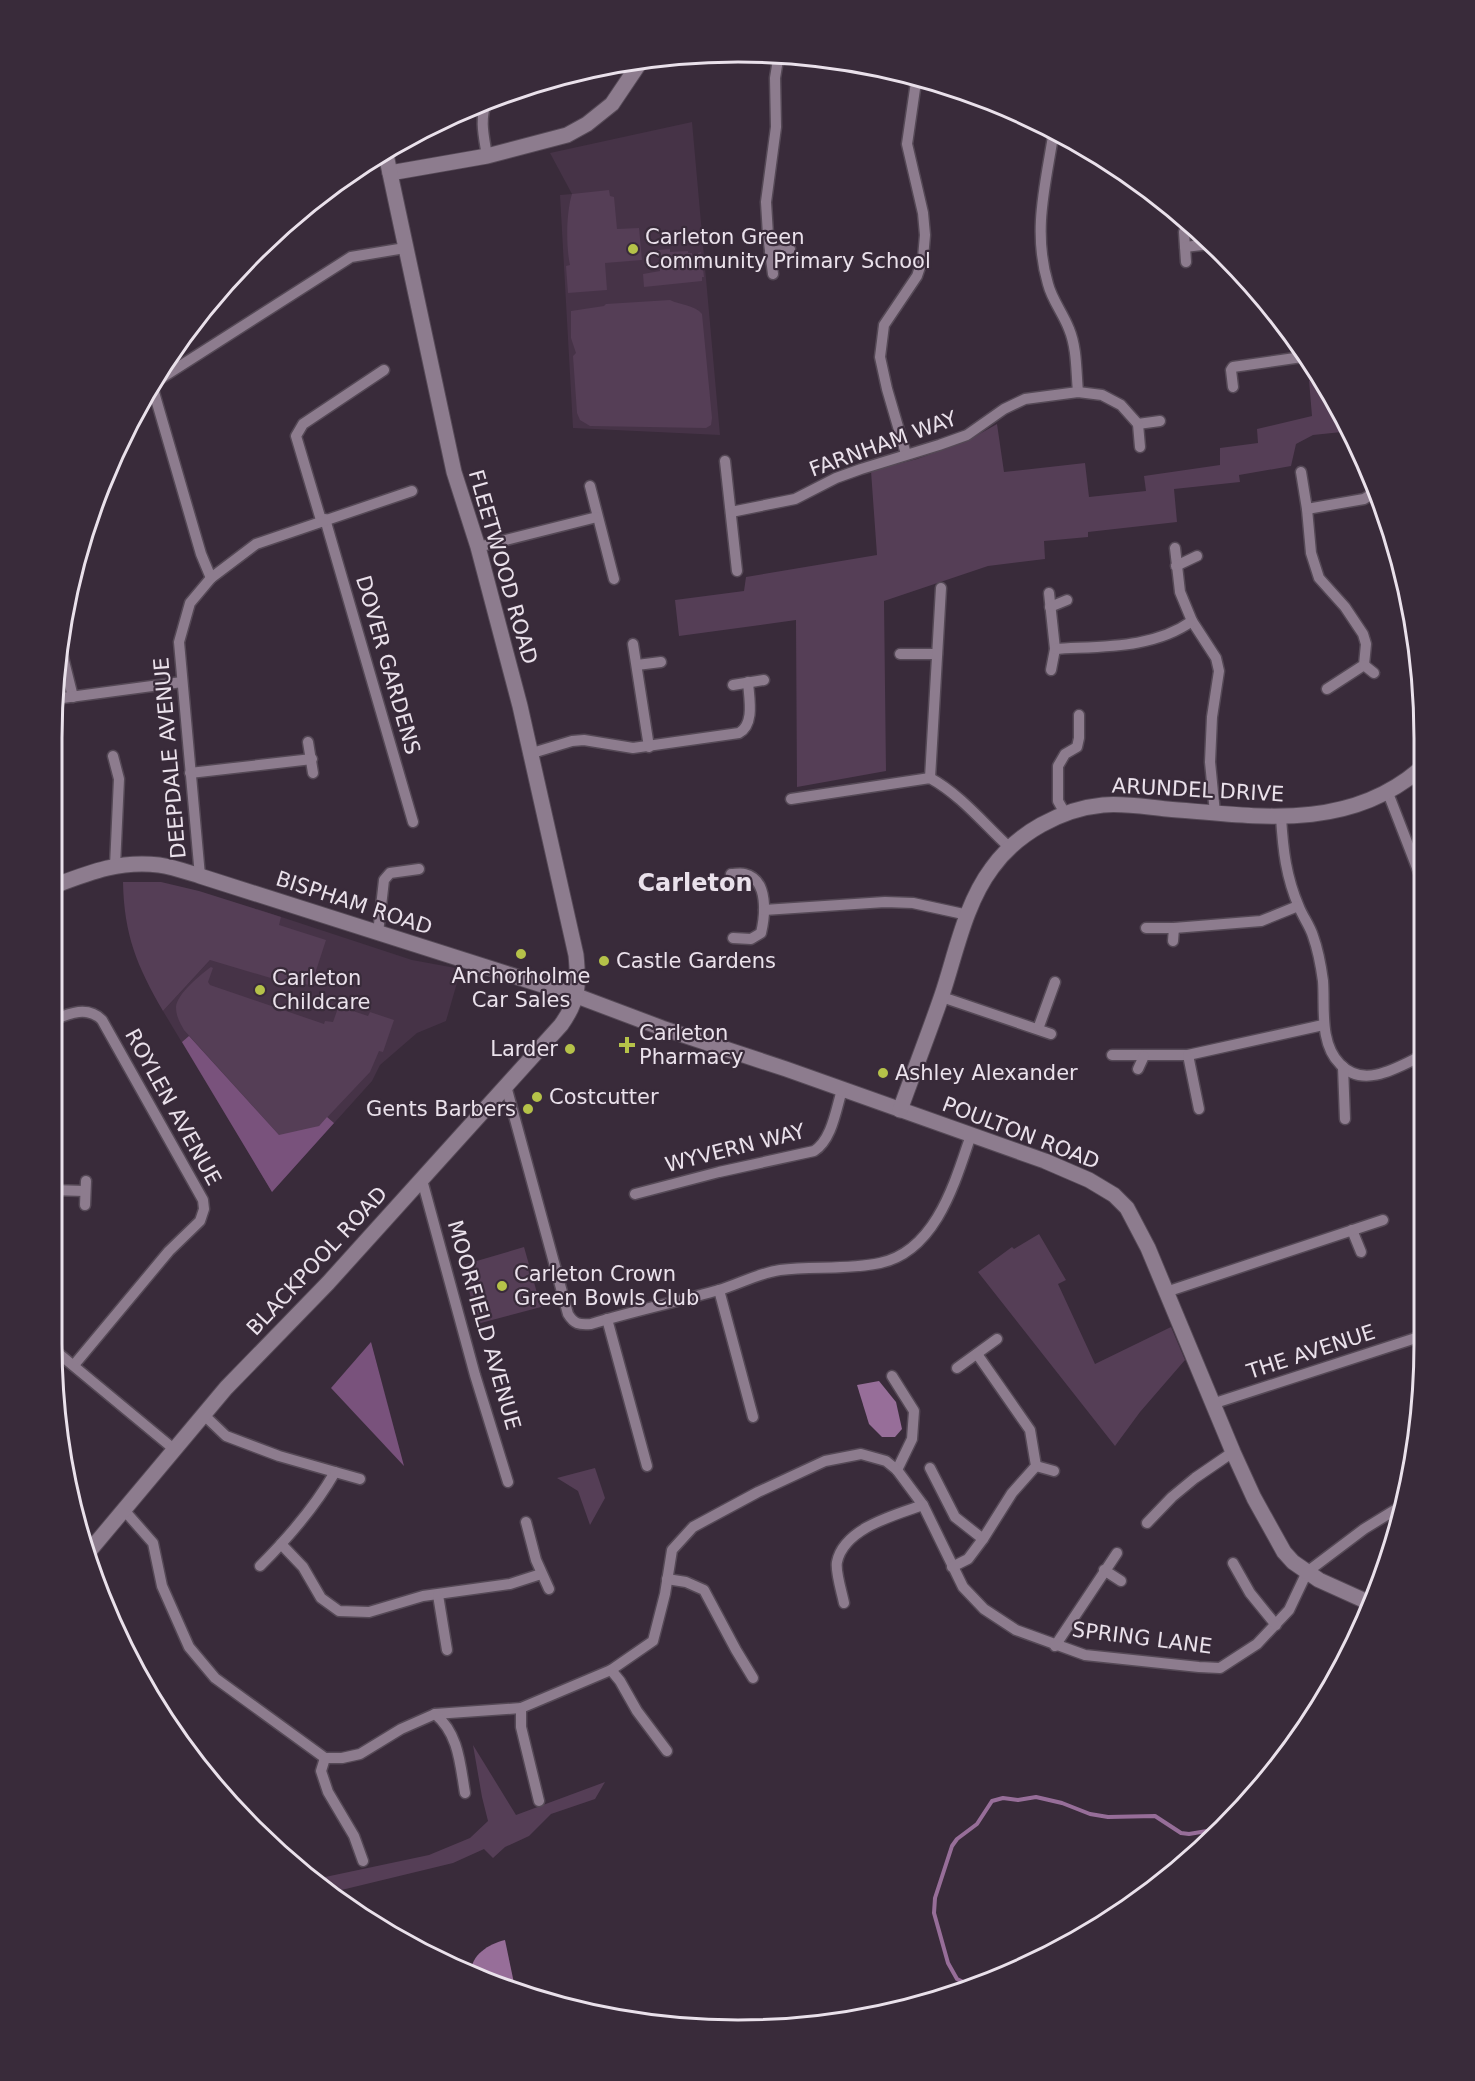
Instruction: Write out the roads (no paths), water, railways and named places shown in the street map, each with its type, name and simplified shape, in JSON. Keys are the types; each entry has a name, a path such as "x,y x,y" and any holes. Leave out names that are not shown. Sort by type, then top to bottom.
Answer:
{"main road":[{"path":"390,173 487,156 567,135 612,104 635,69"},
{"name":"FLEETWOOD ROAD","path":"387,160 454,472 478,547 520,706 576,955 577,996"},
{"name":"ARUNDEL DRIVE","path":"900,1110 942,997 968,915 983,881 1009,848 1045,823 1066,814 1105,805 1281,818 1318,814 1350,808 1388,793 1414,774"},
{"name":"BISPHAM ROAD","path":"62,883 100,868 129,864 161,865 577,996"},
{"name":"BLACKPOOL ROAD","path":"93,1547 226,1388 328,1283 561,1025 577,996"},
{"name":"POULTON ROAD","path":"577,996 662,1028 786,1069 1046,1161 1089,1180 1114,1195 1126,1208 1148,1248 1233,1452 1254,1498 1284,1552 1288,1558 1307,1572 1331,1586 1363,1600"}],"street":[{"path":"773,274 766,202 776,127 775,78 777,63"},
{"path":"906,454 880,357 884,325 917,276 922,258 925,235 923,213 907,144 915,86"},
{"path":"483,112 482,123 487,156"},
{"path":"1052,140 1041,206 1040,231 1047,282 1074,343 1078,392"},
{"path":"1184,232 1186,262"},
{"path":"1185,247 1201,245"},
{"path":"169,372 351,257 405,248"},
{"path":"770,252 790,249"},
{"path":"1233,387 1231,370 1233,367 1297,358"},
{"name":"DOVER GARDENS","path":"384,370 303,424 296,436 413,822"},
{"name":"FARNHAM WAY","path":"731,512 795,499 836,478 906,454 939,446 967,435 1004,409 1025,399 1078,392 1102,395 1120,405 1138,424"},
{"path":"155,395 201,554 211,578"},
{"path":"1140,447 1138,424 1160,421"},
{"path":"725,461 736,572"},
{"path":"1301,472 1311,553 1320,578 1345,607 1363,634 1366,644 1364,665"},
{"path":"590,486 614,579"},
{"name":"DEEPDALE AVENUE","path":"200,876 179,642 190,603 211,578 256,544 412,491"},
{"path":"1307,509 1364,499 1369,496"},
{"path":"478,547 597,517"},
{"path":"1175,548 1180,592 1192,621 1216,658 1219,671 1212,717 1210,762 1215,813"},
{"path":"1176,566 1197,556"},
{"path":"930,778 941,588"},
{"path":"1049,593 1055,649 1051,670"},
{"path":"1050,607 1067,600"},
{"path":"1055,649 1131,644 1168,636 1192,621"},
{"path":"633,644 649,747"},
{"path":"900,654 937,654"},
{"path":"637,665 661,662"},
{"path":"1364,665 1374,673"},
{"path":"1327,689 1364,665"},
{"path":"65,666 73,696"},
{"path":"734,685 764,680"},
{"path":"63,698 182,682"},
{"path":"529,754 572,741 584,740 633,748 732,735 745,730 749,714 748,682"},
{"path":"1066,814 1058,801 1058,766 1065,754 1077,747 1079,715"},
{"path":"308,742 313,773"},
{"path":"112,756 119,779 115,866"},
{"path":"190,773 312,759"},
{"path":"791,798 930,778 957,796 1009,848"},
{"path":"1388,793 1414,860"},
{"path":"1281,818 1284,860 1298,906 1313,934 1318,952 1323,981 1323,1025 1333,1053 1343,1067 1352,1072 1370,1076 1389,1071 1414,1059"},
{"path":"378,933 384,880 390,873 419,869"},
{"path":"731,874 745,874 758,883 764,910 761,933 751,939 733,938"},
{"path":"764,910 885,902 913,903 968,915"},
{"path":"1146,928 1261,921 1298,906"},
{"path":"1173,940 1174,928"},
{"path":"1038,1029 1055,982"},
{"path":"942,997 1051,1034"},
{"name":"ROYLEN AVENUE","path":"62,1016 73,1012 90,1012 102,1020 203,1200 204,1209 200,1221 169,1251 74,1365"},
{"path":"1112,1055 1188,1055 1323,1025"},
{"path":"1188,1055 1199,1109"},
{"path":"1138,1070 1144,1056"},
{"path":"1343,1067 1345,1119"},
{"path":"506,1086 568,1314 573,1322 580,1325 719,1290 778,1270 860,1266 882,1263 900,1255 931,1228 955,1184 971,1135"},
{"name":"WYVERN WAY","path":"635,1194 814,1151 821,1147 827,1136 842,1090"},
{"name":"MOORFIELD AVENUE","path":"422,1180 443,1250 475,1375 508,1482"},
{"path":"62,1189 85,1186 85,1205"},
{"path":"1166,1292 1383,1220"},
{"path":"1352,1230 1361,1252"},
{"path":"719,1290 753,1417"},
{"path":"607,1319 647,1466"},
{"path":"957,1368 996,1339"},
{"name":"THE AVENUE","path":"1212,1404 1414,1339"},
{"path":"978,1354 1030,1430 1036,1466"},
{"path":"62,1356 175,1450"},
{"path":"892,1376 914,1411 912,1439 897,1470"},
{"path":"203,1414 226,1436 279,1456 360,1479"},
{"path":"1147,1524 1172,1497 1233,1452"},
{"name":"SPRING LANE","path":"325,1758 342,1758 360,1754 401,1728 435,1714 521,1708 611,1670 653,1641 665,1594 672,1551 693,1527 758,1492 825,1461 861,1454 886,1461 897,1470 923,1505 963,1587 984,1609 1016,1630 1085,1655 1221,1668 1257,1644 1276,1625 1289,1610 1307,1572"},
{"path":"1036,1466 1054,1472"},
{"path":"952,1567 968,1559 1012,1493 1036,1466"},
{"path":"930,1468 956,1517 983,1539"},
{"path":"260,1566 319,1498 335,1472"},
{"path":"844,1603 837,1563 845,1545 857,1532 891,1516 923,1505"},
{"path":"124,1510 153,1543 162,1586 189,1647 215,1678 325,1758 321,1771 328,1792 354,1836 363,1861"},
{"path":"1307,1572 1392,1511"},
{"path":"526,1522 541,1574 549,1589"},
{"path":"281,1544 303,1567 321,1598 339,1611 369,1612 423,1596 510,1584 541,1574"},
{"path":"1055,1646 1117,1553"},
{"path":"1233,1563 1250,1593 1276,1625"},
{"path":"1104,1570 1121,1581"},
{"path":"667,1579 686,1582 704,1590 753,1678"},
{"path":"438,1595 447,1650"},
{"path":"611,1670 637,1711 667,1751"},
{"path":"521,1708 521,1727 539,1801"},
{"path":"435,1714 445,1723 457,1745 465,1792"}],"waterway":[{"path":"962,1981 957,1979 948,1963 934,1913 935,1898 952,1846 957,1839 977,1824 992,1801 1003,1798 1018,1800 1036,1797 1062,1803 1090,1814 1108,1817 1155,1816 1181,1833 1206,1831"}],"place":[{"name":"Carleton Green Community Primary School","path":"633,249"},
{"name":"Anchorholme Car Sales","path":"521,954"},
{"name":"Castle Gardens","path":"604,961"},
{"name":"Carleton Childcare","path":"260,990"},
{"name":"Carleton Pharmacy","path":"627,1045"},
{"name":"Larder","path":"570,1049"},
{"name":"Ashley Alexander","path":"883,1073"},
{"name":"Costcutter","path":"537,1097"},
{"name":"Gents Barbers","path":"528,1109"},
{"name":"Carleton Crown Green Bowls Club","path":"502,1286"}],"district":[{"name":"Carleton","path":"695,883"}]}
